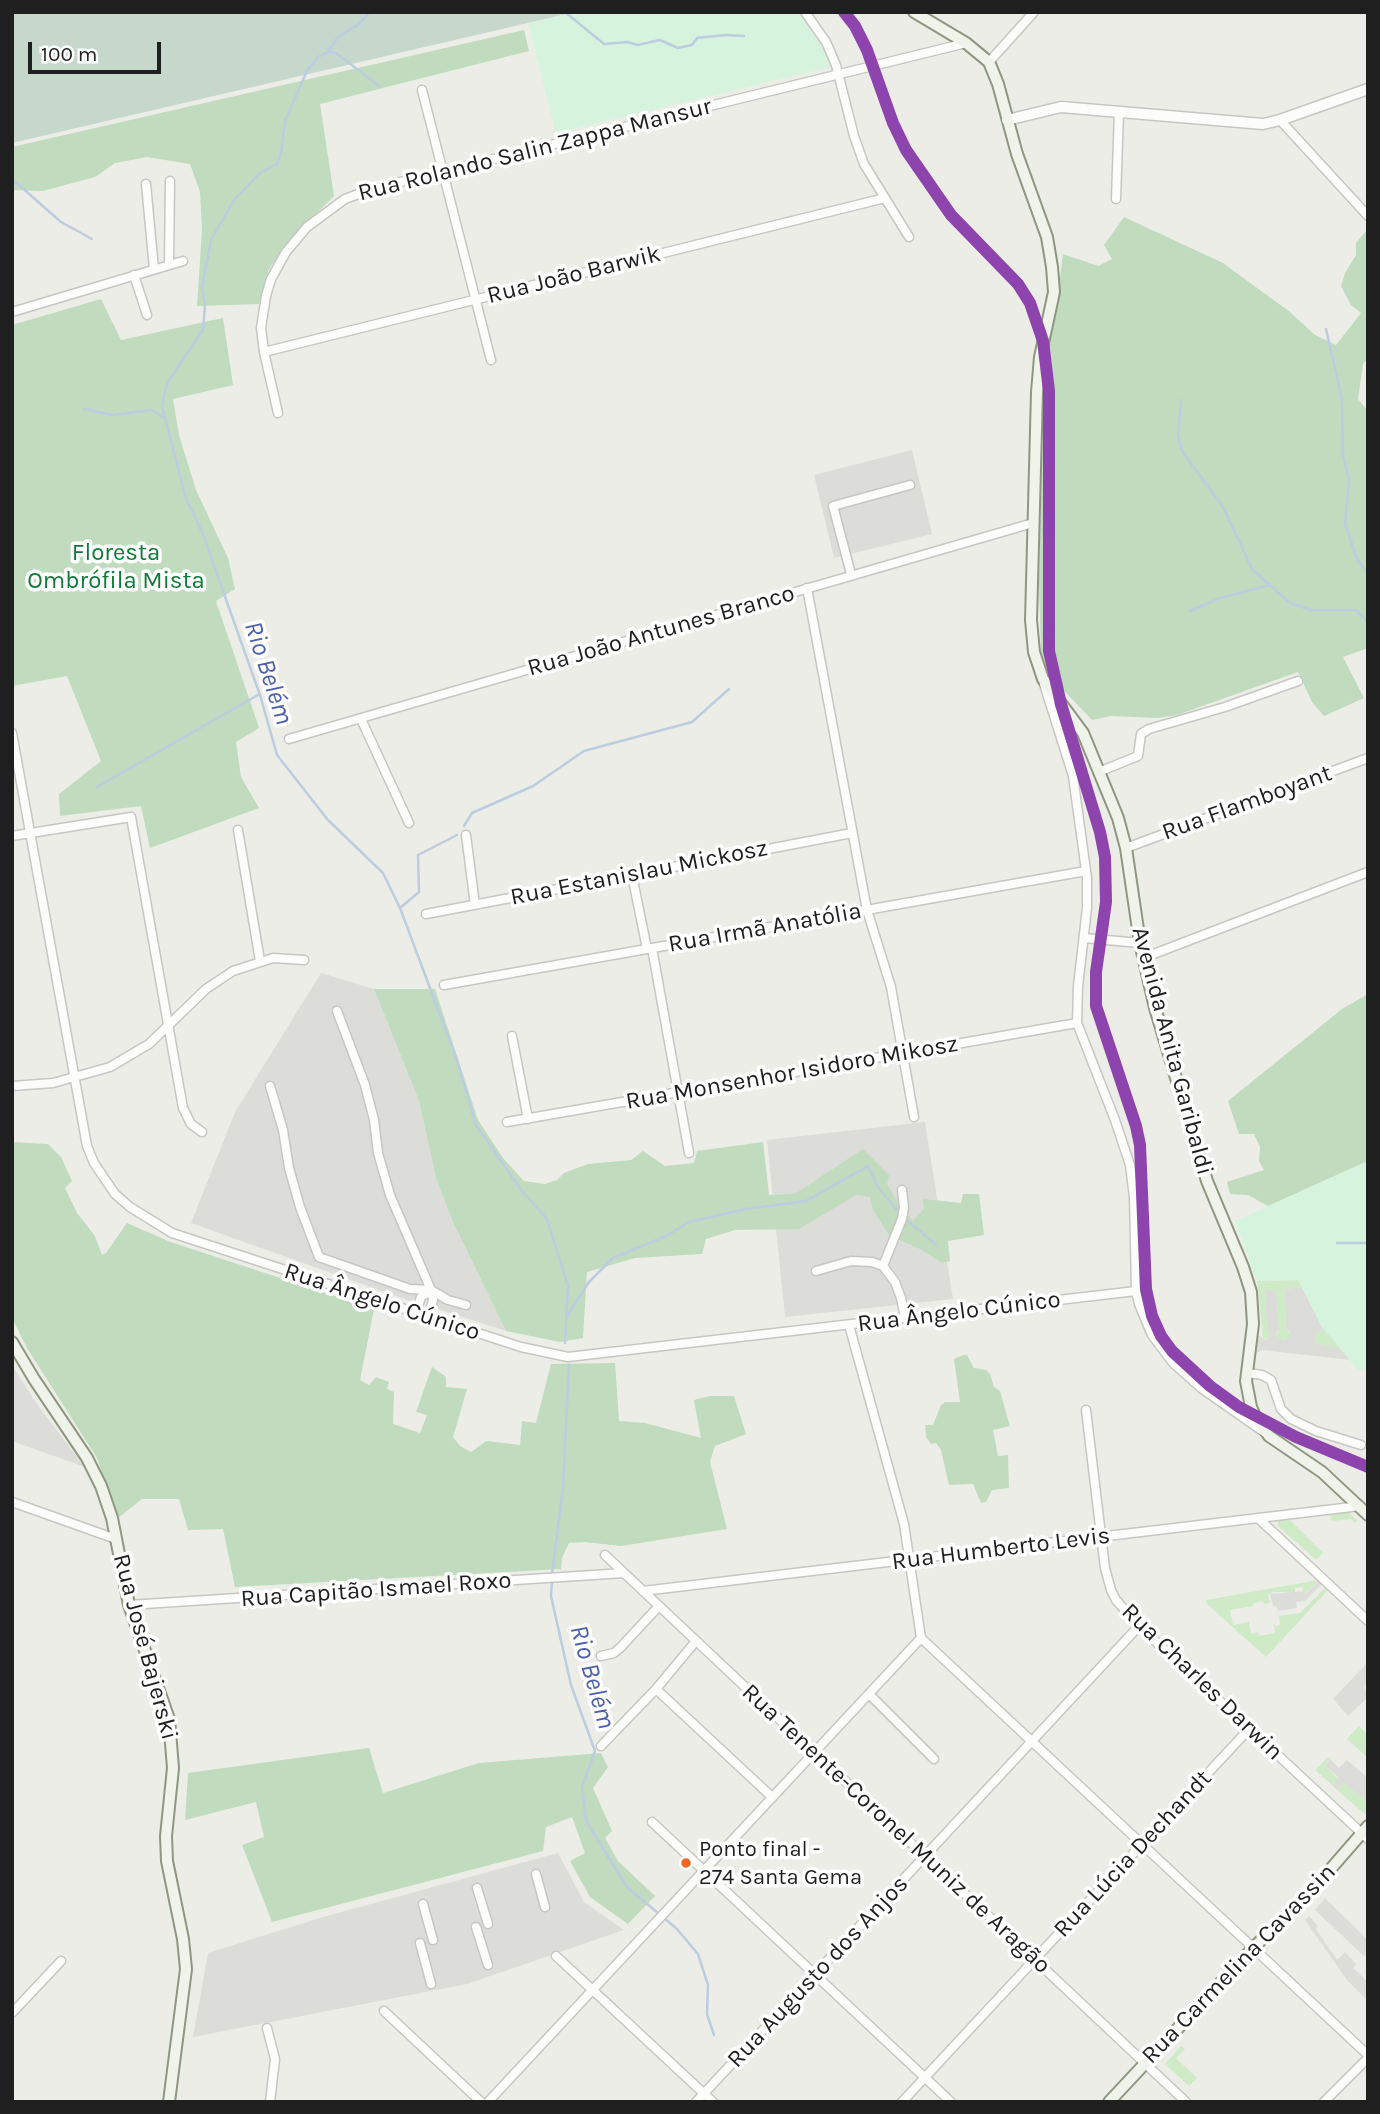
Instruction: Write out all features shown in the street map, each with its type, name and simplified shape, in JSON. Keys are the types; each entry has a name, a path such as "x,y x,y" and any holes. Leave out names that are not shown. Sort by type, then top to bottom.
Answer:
{"main road":[{"path":"914,12 966,43 989,62"},
{"name":"Avenida Anita Garibaldi","path":"989,62 998,84 1017,154 1042,220 1054,282 1052,306 1038,371 1031,638 1043,680 1083,733 1101,771 1126,848 1143,958 1201,1162 1251,1292 1253,1324 1247,1373 1251,1407 1269,1436 1322,1472 1368,1515"},
{"name":"Rua José Bajerski","path":"12,1342 95,1473 110,1510 129,1605 164,1702 173,1748 166,1848 186,1969 169,2102"},
{"name":"Rua Carmelina Cavassin","path":"1109,2102 1253,1948 1366,1833"}],"street":[{"path":"805,12 826,42 839,74 858,150 909,237"},
{"path":"989,62 1034,12"},
{"name":"Rua Rolando Salin Zappa Mansur","path":"278,413 264,352 262,312 271,279 286,251 307,227 331,208 359,193 966,43"},
{"path":"1007,120 1060,107 1254,124 1280,120 1368,89"},
{"path":"422,90 491,360"},
{"path":"1116,199 1119,112"},
{"path":"1280,120 1368,216"},
{"path":"169,264 170,181"},
{"path":"146,184 155,269"},
{"name":"Rua João Barwik","path":"264,352 885,198"},
{"path":"12,312 183,261"},
{"path":"134,275 147,315"},
{"path":"851,574 832,506 910,485"},
{"name":"Rua João Antunes Branco","path":"289,739 1033,523"},
{"path":"807,588 867,910 891,986 914,1117"},
{"path":"1043,680 1073,776 1086,871 1088,897 1076,1001 1077,1023 1130,1166 1134,1198 1136,1291 1144,1320 1173,1363 1201,1388 1269,1436"},
{"path":"1101,771 1138,756 1141,734 1149,729 1218,709 1298,681"},
{"path":"361,719 409,823"},
{"name":"Rua Ângelo Cúnico","path":"12,733 83,1130 94,1163 116,1194 154,1224 191,1241 538,1352 568,1357 1136,1291"},
{"name":"Rua Flamboyant","path":"1126,848 1368,758"},
{"path":"12,836 131,817 183,1108 191,1124 202,1132"},
{"path":"238,830 260,961"},
{"name":"Rua Estanislau Mickosz","path":"426,914 852,833"},
{"path":"466,835 475,905"},
{"name":"Rua Irmã Anatólia","path":"444,985 1086,871"},
{"path":"1143,958 1368,872"},
{"path":"632,875 650,948 689,1153"},
{"path":"1084,938 1140,943"},
{"path":"12,1086 74,1078 124,1060 149,1044 221,978 260,961 284,958 304,960"},
{"path":"337,1011 365,1085 374,1120 378,1153 390,1195 405,1236 431,1290 433,1300 428,1317"},
{"name":"Rua Monsenhor Isidoro Mikosz","path":"507,1122 1077,1023"},
{"path":"512,1036 528,1119"},
{"path":"270,1086 283,1130 299,1207 319,1257 410,1289 431,1290 448,1300 466,1305"},
{"path":"883,1266 902,1219 902,1190"},
{"path":"816,1271 851,1261 872,1262 883,1266 895,1282 905,1318"},
{"path":"416,1313 421,1297 431,1290"},
{"path":"849,1325 901,1514 921,1638 1368,2057 1324,2102"},
{"path":"1247,1373 1262,1375 1271,1380 1281,1409 1291,1419 1361,1445"},
{"name":"Rua Charles Darwin","path":"1086,1410 1111,1590 1123,1610 1249,1729 1366,1833"},
{"path":"12,1502 116,1539"},
{"name":"Rua Humberto Levis","path":"643,1591 1360,1506"},
{"path":"1258,1518 1368,1621"},
{"name":"Rua Tenente-Coronel Muniz de Aragão","path":"605,1555 1186,2102"},
{"name":"Rua Capitão Ismael Roxo","path":"129,1605 624,1573"},
{"path":"601,1656 614,1653 620,1648 659,1606"},
{"name":"Rua Augusto dos Anjos","path":"696,2102 1139,1626"},
{"path":"488,2102 921,1638"},
{"path":"601,1746 656,1689 696,1641"},
{"path":"656,1689 772,1797"},
{"path":"869,1694 934,1759"},
{"name":"Rua Lúcia Dechandt","path":"902,2102 1249,1729"},
{"path":"652,1822 951,2102"},
{"path":"536,1874 545,1908"},
{"path":"477,1888 488,1924"},
{"path":"423,1904 433,1940"},
{"path":"476,1927 488,1965"},
{"path":"420,1943 432,1984"},
{"path":"556,1956 713,2102"},
{"path":"12,2013 61,1961"},
{"path":"384,2011 481,2102"},
{"path":"267,2028 275,2059 270,2102"}],"shaded area":[{"path":"912,450 932,534 834,558 814,475"},
{"path":"321,973 374,989 419,1101 436,1178 452,1220 506,1331 438,1309 433,1300 421,1297 410,1301 191,1223 235,1112"},
{"path":"925,1122 953,1299 785,1317 767,1140"},
{"path":"1302,1287 1323,1329 1316,1335 1315,1342 1342,1349 1350,1360 1262,1350 1255,1354 1255,1333 1266,1340 1271,1337 1267,1330 1265,1291 1276,1290 1279,1330 1276,1334 1284,1340 1290,1333 1286,1326 1284,1289"},
{"path":"12,1365 36,1403 85,1467 12,1441"},
{"path":"1319,1580 1323,1583 1305,1601 1296,1602 1297,1608 1278,1611 1276,1606 1273,1606 1270,1594 1304,1591 1305,1594"},
{"path":"1368,1662 1368,1683 1364,1686 1368,1697 1348,1716 1333,1699"},
{"path":"1330,1759 1339,1768 1347,1760 1368,1778 1368,1803 1344,1783 1337,1790 1332,1785 1338,1777 1324,1765"},
{"path":"558,1853 584,1902 624,1930 467,1984 193,2037 208,1953 323,1917"},
{"path":"1325,1898 1368,1940 1368,1952 1364,1956 1315,1910"},
{"path":"1309,1916 1318,1926 1316,1929 1337,1960 1345,1952 1356,1964 1353,1968 1368,1982 1368,2001 1347,1980 1305,1920"}],"green space":[{"path":"12,12 575,12 12,143"},
{"path":"575,12 798,12 824,50 831,67 556,133 528,24"},
{"path":"524,30 529,51 320,104 334,196 285,245 269,269 259,304 197,306 202,230 200,192 190,164 147,157 115,163 95,177 43,191 12,190 12,147"},
{"path":"1124,217 1223,263 1290,312 1315,335 1336,345 1361,313 1351,305 1341,286 1356,255 1356,243 1366,231 1368,233 1368,358 1363,364 1358,399 1368,411 1368,648 1343,657 1364,698 1324,716 1312,702 1298,672 1177,715 1158,718 1111,716 1092,720 1049,675 1041,651 1039,583 1044,370 1047,348 1056,309 1063,254 1098,266 1112,259 1104,245"},
{"name":"Floresta Ombrófila Mista","path":"101,299 121,340 223,318 233,385 173,399 179,435 196,490 228,558 235,589 216,601 259,728 236,742 241,777 259,808 150,848 141,806 60,816 59,794 101,761 67,676 12,686 12,325"},
{"path":"374,989 435,989 478,1120 503,1158 524,1181 545,1184 588,1164 631,1160 643,1151 665,1166 694,1163 697,1151 763,1142 769,1195 795,1194 863,1149 889,1175 887,1184 913,1221 924,1209 923,1199 961,1203 963,1194 979,1194 984,1235 948,1241 950,1261 942,1263 920,1249 889,1235 873,1210 870,1197 856,1195 799,1229 735,1230 706,1239 702,1254 635,1258 587,1272 583,1338 560,1342 506,1331 452,1220 436,1178 419,1101"},
{"path":"1368,994 1368,1161 1268,1206 1248,1195 1230,1194 1227,1182 1264,1170 1259,1161 1260,1147 1254,1134 1239,1134 1228,1101 1342,1009"},
{"path":"12,1142 48,1144 61,1157 72,1181 65,1188 77,1213 95,1236 102,1255 127,1223 168,1241 374,1309 360,1380 369,1385 376,1377 389,1382 387,1389 394,1392 393,1424 420,1433 427,1415 416,1412 432,1367 446,1377 446,1387 467,1389 453,1437 460,1446 471,1452 486,1441 520,1445 522,1421 536,1423 551,1364 615,1363 619,1421 645,1423 701,1438 694,1400 710,1396 734,1396 746,1434 715,1446 710,1462 727,1529 621,1546 569,1543 562,1558 561,1569 235,1587 223,1529 188,1530 179,1499 142,1499 118,1518 97,1458 27,1348 12,1318"},
{"path":"1368,1161 1368,1370 1358,1370 1323,1328 1298,1280 1257,1281 1235,1221"},
{"path":"1298,1280 1303,1287 1284,1289 1286,1326 1290,1335 1287,1339 1279,1340 1276,1336 1279,1330 1276,1291 1265,1291 1267,1330 1271,1335 1269,1339 1263,1338 1257,1281"},
{"path":"1323,1328 1342,1349 1316,1344 1315,1335"},
{"path":"967,1355 974,1368 986,1370 990,1374 994,1387 1000,1391 1010,1426 993,1430 998,1456 1008,1455 1009,1488 992,1490 986,1502 981,1503 973,1484 949,1485 941,1450 926,1437 925,1425 933,1425 941,1405 945,1402 960,1402 954,1359"},
{"path":"1347,1511 1358,1521 1332,1521 1328,1513"},
{"path":"1285,1518 1323,1553 1316,1560 1278,1526 1278,1521"},
{"path":"1319,1580 1304,1594 1302,1587 1295,1588 1295,1592 1274,1592 1268,1594 1270,1603 1264,1604 1263,1601 1253,1603 1253,1606 1230,1610 1233,1625 1249,1622 1251,1633 1258,1632 1259,1636 1275,1633 1274,1623 1276,1626 1280,1625 1279,1616 1300,1613 1326,1587 1329,1589 1266,1657 1207,1604 1206,1600"},
{"path":"1359,1726 1368,1735 1368,1758 1347,1739"},
{"path":"369,1748 383,1793 479,1763 601,1753 608,1767 593,1788 612,1831 605,1838 618,1861 655,1896 628,1924 590,1897 570,1861 585,1853 572,1817 546,1827 543,1851 272,1922 242,1845 264,1837 256,1802 185,1820 188,1773"},
{"path":"1328,1757 1330,1759 1324,1765 1338,1778 1332,1785 1315,1770"},
{"path":"1344,1783 1368,1803 1368,1811 1365,1814 1337,1790"},
{"path":"1181,2046 1185,2049 1176,2058 1197,2078 1189,2086 1165,2064"}],"waterway":[{"name":"Rio Belém","path":"370,12 359,24 338,37 328,52 318,57 307,71 285,121 277,164 260,173 234,200 211,240 202,287 205,305 203,330 171,377 162,406 186,499 203,534 260,695 277,755 328,820 383,873 400,908 457,1060 476,1125 522,1191 547,1219 568,1286 565,1343"},
{"name":"Rio Belém","path":"565,12 604,44 628,42 637,45 660,40 678,48 692,45 697,38 744,36"},
{"path":"328,52 336,53 379,86"},
{"path":"12,179 61,222 92,239"},
{"path":"1326,329 1342,399 1343,456 1349,479 1345,524 1357,559 1368,574"},
{"path":"1181,400 1178,436 1182,451 1223,507 1252,569 1290,603 1311,610 1356,610 1368,622"},
{"path":"84,409 113,415 151,410 163,417"},
{"path":"1190,611 1220,598 1270,585"},
{"path":"464,826 472,813 533,786 584,751 692,722 729,689"},
{"path":"97,787 258,695"},
{"path":"400,908 419,892 418,855 457,835"},
{"path":"567,1316 589,1282 613,1258 666,1236 689,1222 746,1209 806,1201 868,1166 877,1186 897,1210"},
{"path":"907,1220 936,1245"},
{"path":"1337,1243 1368,1243"},
{"name":"Rio Belém","path":"552,1574 563,1488 569,1365"},
{"name":"Rio Belém","path":"552,1581 551,1596 571,1685 595,1751 582,1788 586,1821 627,1887 677,1929 698,1954 708,1985 707,2014 714,2035"}],"transit line":[{"path":"844,12 855,26 867,50 893,123 906,150 951,215 1018,284 1030,303 1043,341 1049,391 1049,651 1061,704 1100,832 1105,857 1106,902 1096,972 1096,1006 1140,1145 1146,1289 1152,1316 1161,1336 1172,1351 1210,1386 1239,1407 1296,1437 1368,1467"}],"place":[{"name":"Ponto final - 274 Santa Gema","path":"686,1863"}]}
